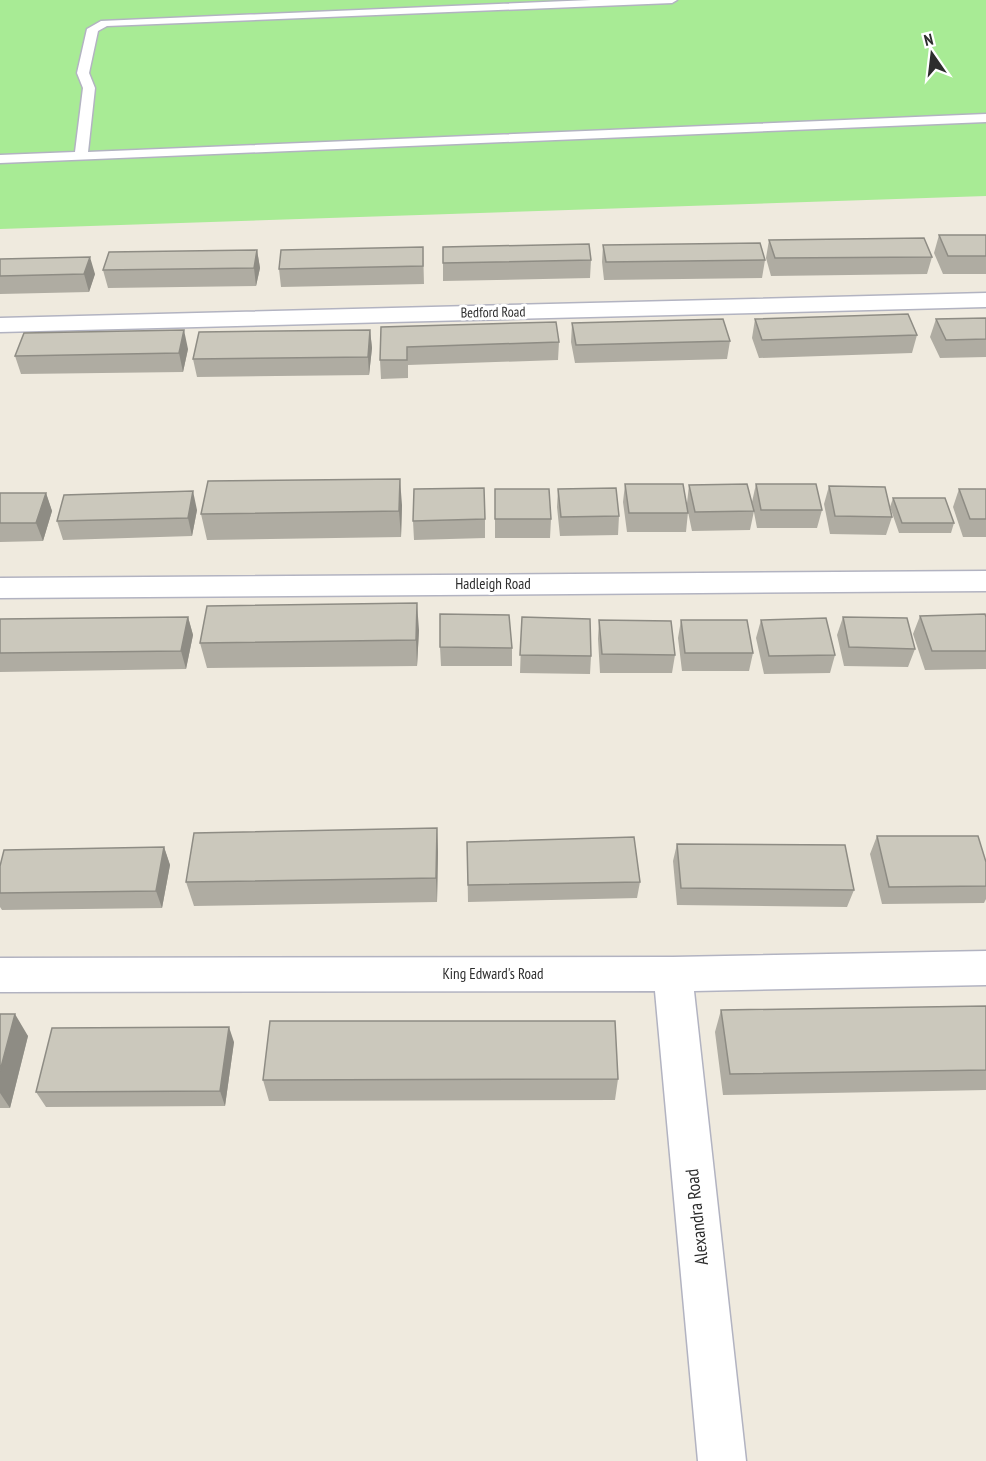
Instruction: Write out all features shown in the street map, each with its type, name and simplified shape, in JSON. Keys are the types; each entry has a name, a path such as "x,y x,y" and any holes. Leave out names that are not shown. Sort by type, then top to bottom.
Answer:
{"street":[{"name":"Bedford Road","path":"0,325 986,300"},
{"name":"Hadleigh Road","path":"0,588 986,581"},
{"name":"King Edward's Road","path":"0,975 673,974 986,968"},
{"name":"Alexandra Road","path":"673,974 722,1461"}],"lane":[{"path":"81,156 89,88 83,73 93,29 105,23 672,0"},
{"path":"0,159 986,118"}],"green space":[{"path":"0,0 986,0 986,196 0,229"}],"building":[{"path":"939,235 986,235 986,256 948,256"},
{"path":"924,238 932,257 775,258 769,240"},
{"path":"760,243 765,260 606,262 603,245"},
{"path":"589,244 591,260 443,263 443,247"},
{"path":"423,247 423,266 279,269 281,250"},
{"path":"257,250 254,268 103,270 109,252"},
{"path":"90,257 84,274 0,276 0,259"},
{"path":"908,314 917,335 762,340 755,319"},
{"path":"986,318 986,339 946,340 936,319"},
{"path":"723,319 730,341 576,345 572,323"},
{"path":"556,322 559,342 407,347 407,360 380,360 381,327"},
{"path":"184,330 179,353 15,356 24,333"},
{"path":"370,330 368,357 193,359 199,332"},
{"path":"400,479 399,511 201,514 208,481"},
{"path":"625,484 683,484 688,513 629,513"},
{"path":"747,484 754,511 695,512 689,485"},
{"path":"756,484 816,484 822,510 761,510"},
{"path":"829,486 885,487 892,517 835,516"},
{"path":"484,488 485,519 413,521 414,489"},
{"path":"616,488 619,516 561,517 558,489"},
{"path":"495,489 549,489 551,519 495,519"},
{"path":"959,489 986,489 986,519 970,519"},
{"path":"193,491 188,518 57,521 64,495"},
{"path":"0,493 46,493 36,523 0,523"},
{"path":"893,498 945,498 954,523 902,523"},
{"path":"417,603 416,640 200,643 207,606"},
{"path":"440,614 509,615 512,648 440,647"},
{"path":"985,614 986,651 932,651 920,616"},
{"path":"188,617 181,651 0,653 0,619"},
{"path":"522,617 590,619 591,656 520,655"},
{"path":"843,617 907,618 915,649 849,647"},
{"path":"826,618 835,655 769,656 761,620"},
{"path":"599,620 671,621 675,655 602,654"},
{"path":"681,620 747,620 753,653 685,653"},
{"path":"437,828 436,878 186,882 194,833"},
{"path":"877,836 978,836 986,862 986,886 889,887"},
{"path":"634,837 640,882 468,885 467,842"},
{"path":"677,844 845,845 854,890 681,888"},
{"path":"164,847 156,891 0,893 0,866 4,850"},
{"path":"986,1006 986,1070 730,1074 721,1010"},
{"path":"0,1014 15,1014 0,1071"},
{"path":"270,1021 615,1021 618,1079 263,1080"},
{"path":"229,1027 220,1091 36,1092 52,1028"}]}
